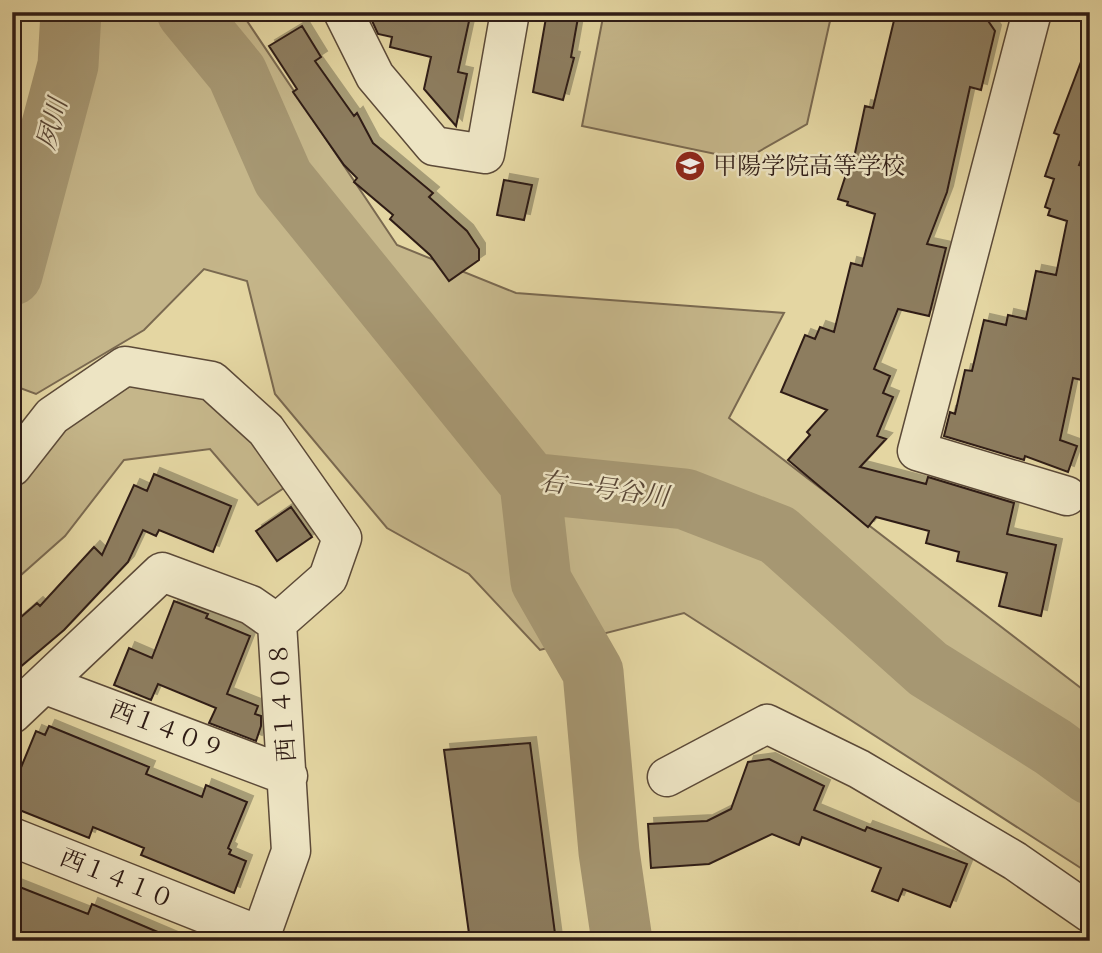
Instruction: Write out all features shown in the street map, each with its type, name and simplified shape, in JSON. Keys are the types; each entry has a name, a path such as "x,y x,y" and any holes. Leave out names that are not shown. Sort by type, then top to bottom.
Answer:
{"street":[{"path":"343,12 375,76 435,146 485,154 510,12"},
{"path":"1032,12 917,451 1067,496"},
{"path":"12,467 52,416 125,366 212,381 266,430 342,538 328,579 277,623"},
{"name":"西１４０８","path":"12,714 46,685 162,572 251,605 277,623 291,851 260,938"},
{"name":"西１４０９","path":"46,685 288,776"},
{"path":"667,777 767,724 859,769 1015,861 1090,913"},
{"name":"西１４１０","path":"12,837 260,938"}],"shaded area":[{"path":"56,12 241,12 397,245 516,293 784,313 729,418 1090,695 1090,874 684,613 540,650 469,574 387,528 275,394 247,281 204,269 144,330 36,394 12,385 12,245 59,38"},
{"path":"604,12 832,12 807,124 744,160 582,126"},
{"path":"134,384 193,388 251,434 284,488 258,505 210,449 124,460 65,536 12,583 12,493 68,419"}],"building":[{"path":"368,12 471,12 458,72 467,74 456,126 424,89 431,57 390,47 392,37 378,34"},
{"path":"547,12 579,12 571,57 574,58 563,100 533,92"},
{"path":"896,12 982,12 995,31 981,90 970,87 947,192 927,244 946,248 929,316 898,309 874,369 890,376 883,393 893,397 877,436 886,439 860,467 926,484 928,477 1014,503 1007,534 1056,545 1041,616 999,606 1007,573 957,561 959,552 926,543 929,531 876,517 868,527 788,460 810,435 807,432 827,410 781,392 805,335 815,339 820,327 834,332 851,263 862,266 875,214 847,205 848,202 838,199 849,165 852,167 865,106 873,108"},
{"path":"302,26 321,57 315,61 354,116 357,113 373,143 433,193 429,197 467,231 479,249 479,260 449,281 430,255 390,219 393,215 354,182 357,178 344,165 293,92 297,89 269,46"},
{"path":"1087,46 1090,46 1090,138 1079,165 1090,168 1090,346 1082,380 1073,378 1060,440 1077,446 1068,472 1025,456 1024,460 944,436 950,412 955,414 965,370 972,371 984,320 1006,325 1008,315 1026,319 1036,271 1056,275 1067,221 1048,215 1050,209 1045,207 1054,179 1045,176 1059,135 1054,133"},
{"path":"504,180 532,185 524,220 497,215"},
{"path":"154,474 231,506 213,552 159,530 156,536 143,530 128,562 64,630 12,674 12,625 37,603 40,606 94,547 102,555 134,485 147,491"},
{"path":"291,507 312,537 277,561 256,531"},
{"path":"174,601 208,614 206,618 250,636 227,694 258,706 255,714 261,716 261,726 256,741 209,723 216,708 158,684 151,700 114,685 129,648 152,658"},
{"path":"49,726 149,767 146,774 202,797 206,785 247,802 228,848 231,850 229,854 246,861 234,893 141,855 144,848 93,827 89,838 12,807 12,767 20,770 36,731 45,735"},
{"path":"530,743 556,941 470,941 444,750"},
{"path":"769,759 824,786 814,810 865,831 867,827 967,864 950,907 903,889 898,901 872,891 881,868 802,837 799,845 772,834 709,864 651,868 648,824 707,821 731,809 748,762"},
{"path":"12,884 88,914 92,904 179,941 12,941"}],"waterway":[{"name":"夙川","path":"12,275 68,65 71,12"},
{"name":"右一号谷川","path":"187,12 237,73 283,178 530,483 685,499 778,535 928,669 1053,747 1090,774"},
{"path":"530,483 541,581 593,672 609,852 622,941"}],"place":[{"name":"甲陽学院高等学校","path":"690,166"}]}
